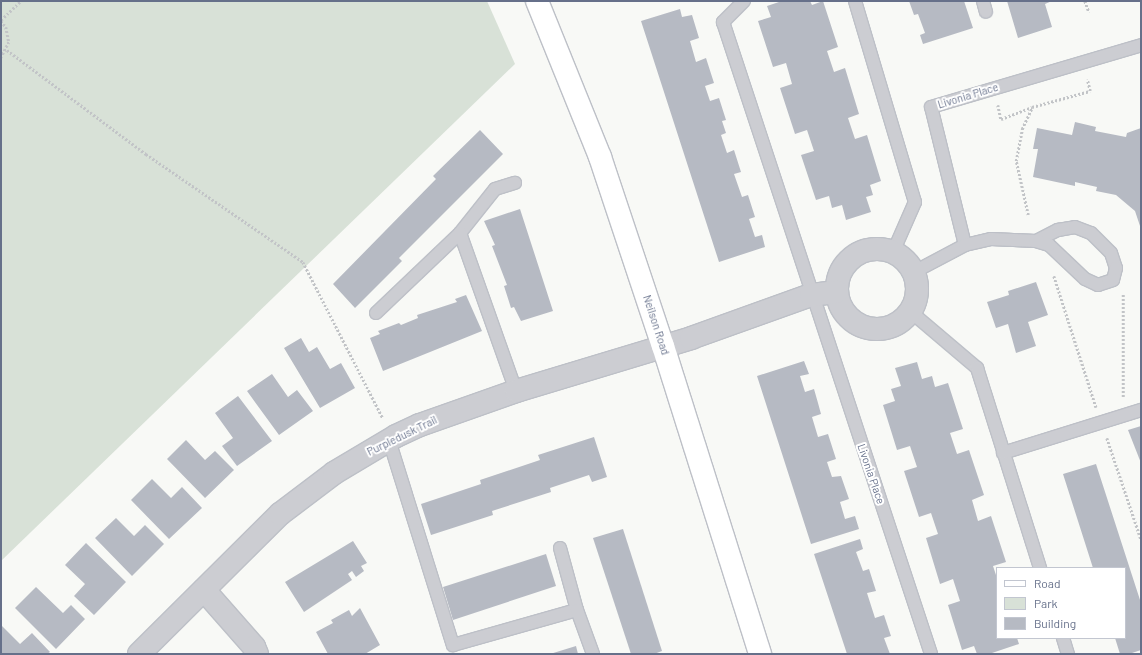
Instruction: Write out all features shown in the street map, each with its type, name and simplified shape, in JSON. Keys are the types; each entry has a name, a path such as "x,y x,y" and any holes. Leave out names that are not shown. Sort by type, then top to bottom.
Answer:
{"main road":[{"name":"Neilson Road","path":"537,1 600,157 663,346 760,654"}],"street":[{"path":"872,249 892,252 909,263 914,272 918,285 917,299 911,312 891,327 867,328 846,315 837,292 838,278 844,266 854,256 872,249"},
{"path":"663,346 811,295 837,292"},
{"name":"Purpledusk Trail","path":"139,654 280,514 302,495 334,473 392,438 420,425 516,391 663,346"},
{"path":"204,590 254,647 257,654"}],"lane":[{"name":"Livonia Place","path":"744,1 723,22 811,295 931,654"},
{"path":"855,1 916,202 892,252"},
{"name":"Livonia Place","path":"965,245 931,108 1141,45"},
{"path":"376,313 460,233 495,189 515,183"},
{"path":"914,272 965,245 991,238 1036,241 1049,245 1085,279 1098,285 1113,280 1115,260 1111,253 1091,233 1075,228 1058,230 1036,241"},
{"path":"460,233 516,391"},
{"path":"911,312 977,368 1040,567"},
{"path":"1003,453 1141,410"},
{"path":"392,438 453,645 577,610"},
{"path":"560,548 577,610 593,654"},
{"path":"1063,639 1068,654"}],"path":[{"path":"1,58 7,50 9,34 1,21 21,1"},
{"path":"1085,1 1089,12"},
{"path":"7,50 146,154 303,262 392,438"},
{"path":"995,88 1001,119 1032,107 1090,91 1081,63"},
{"path":"1028,215 1016,161 1022,129 1032,107"},
{"path":"1122,416 1123,288"}],"green space":[{"path":"1,1 487,1 515,64 1,561"}],"building":[{"path":"782,1 810,1 812,5 823,1 838,47 827,51 834,72 845,68 859,114 848,118 855,139 867,135 881,181 870,185 873,195 866,197 871,212 846,220 842,205 832,208 829,196 816,200 801,155 814,151 807,130 795,134 780,88 792,84 786,63 773,67 758,21 771,17 767,6"},
{"path":"909,1 964,1 973,28 923,44 920,35 925,33 918,14 914,15"},
{"path":"1007,1 1052,1 1045,4 1052,27 1018,38"},
{"path":"680,9 682,17 692,15 699,38 690,41 696,62 706,58 714,83 705,86 710,101 719,98 726,120 722,121 726,133 721,135 727,153 734,150 741,172 734,174 742,197 748,195 755,217 749,219 755,237 762,235 765,247 719,262 641,21"},
{"path":"1075,122 1096,127 1095,131 1126,137 1127,133 1141,128 1141,229 1135,211 1116,195 1096,191 1097,187 1075,182 1075,186 1033,177 1038,149 1033,149 1037,128 1072,135"},
{"path":"480,130 503,154 399,258 402,261 355,308 333,284 436,179 433,176"},
{"path":"520,209 553,311 521,321 514,307 511,308 504,286 507,285 492,246 495,245 484,221"},
{"path":"1036,282 1048,315 1028,322 1036,346 1016,353 1008,324 996,328 987,302 1009,295 1008,291"},
{"path":"466,295 482,331 383,371 370,338 380,334 378,331 399,323 401,325 418,318 417,315 457,302 455,299"},
{"path":"301,338 309,352 317,347 330,369 341,363 355,388 320,408 284,348"},
{"path":"804,361 809,374 800,376 805,392 814,389 821,414 812,417 818,437 828,434 836,459 827,462 832,477 841,476 849,499 840,502 845,519 855,516 859,529 811,544 757,376"},
{"path":"917,362 922,379 932,376 935,387 948,383 963,429 950,433 957,454 969,450 984,495 972,500 978,521 991,516 1006,562 993,566 996,575 996,639 1017,639 1019,644 989,654 977,654 974,646 962,650 948,605 960,601 953,579 940,584 926,538 938,534 931,513 919,517 904,471 917,467 910,446 897,450 883,405 895,401 891,389 901,386 895,368"},
{"path":"272,374 288,397 297,390 313,411 279,435 247,391"},
{"path":"238,396 272,441 237,466 222,446 233,438 215,413"},
{"path":"1141,426 1141,463 1128,430"},
{"path":"594,437 607,477 592,482 589,475 550,488 551,492 492,511 493,515 431,535 421,504 481,484 480,480 540,460 538,455"},
{"path":"186,440 205,460 215,451 234,470 205,498 167,459"},
{"path":"1096,464 1141,603 1141,650 1129,654 1120,654 1115,639 1126,639 1126,567 1093,567 1063,474"},
{"path":"152,479 171,498 182,487 202,508 169,539 131,500"},
{"path":"116,518 134,536 145,525 164,544 132,576 95,538"},
{"path":"623,529 662,651 654,654 631,654 593,538"},
{"path":"860,539 863,549 856,552 863,571 869,569 876,591 867,593 875,618 884,615 891,636 884,638 890,654 847,654 814,554"},
{"path":"353,541 367,563 361,566 364,571 356,577 352,571 348,574 352,580 304,612 285,582"},
{"path":"86,543 126,582 94,615 74,596 85,584 65,565"},
{"path":"546,554 556,586 453,620 443,587"},
{"path":"36,587 63,613 71,605 85,619 56,649 15,608"},
{"path":"360,608 380,645 365,654 328,654 316,632 333,623 331,620 349,610 352,616"},
{"path":"1,625 20,644 32,633 50,652 47,654 1,654"},
{"path":"576,646 578,654 550,654"}]}
